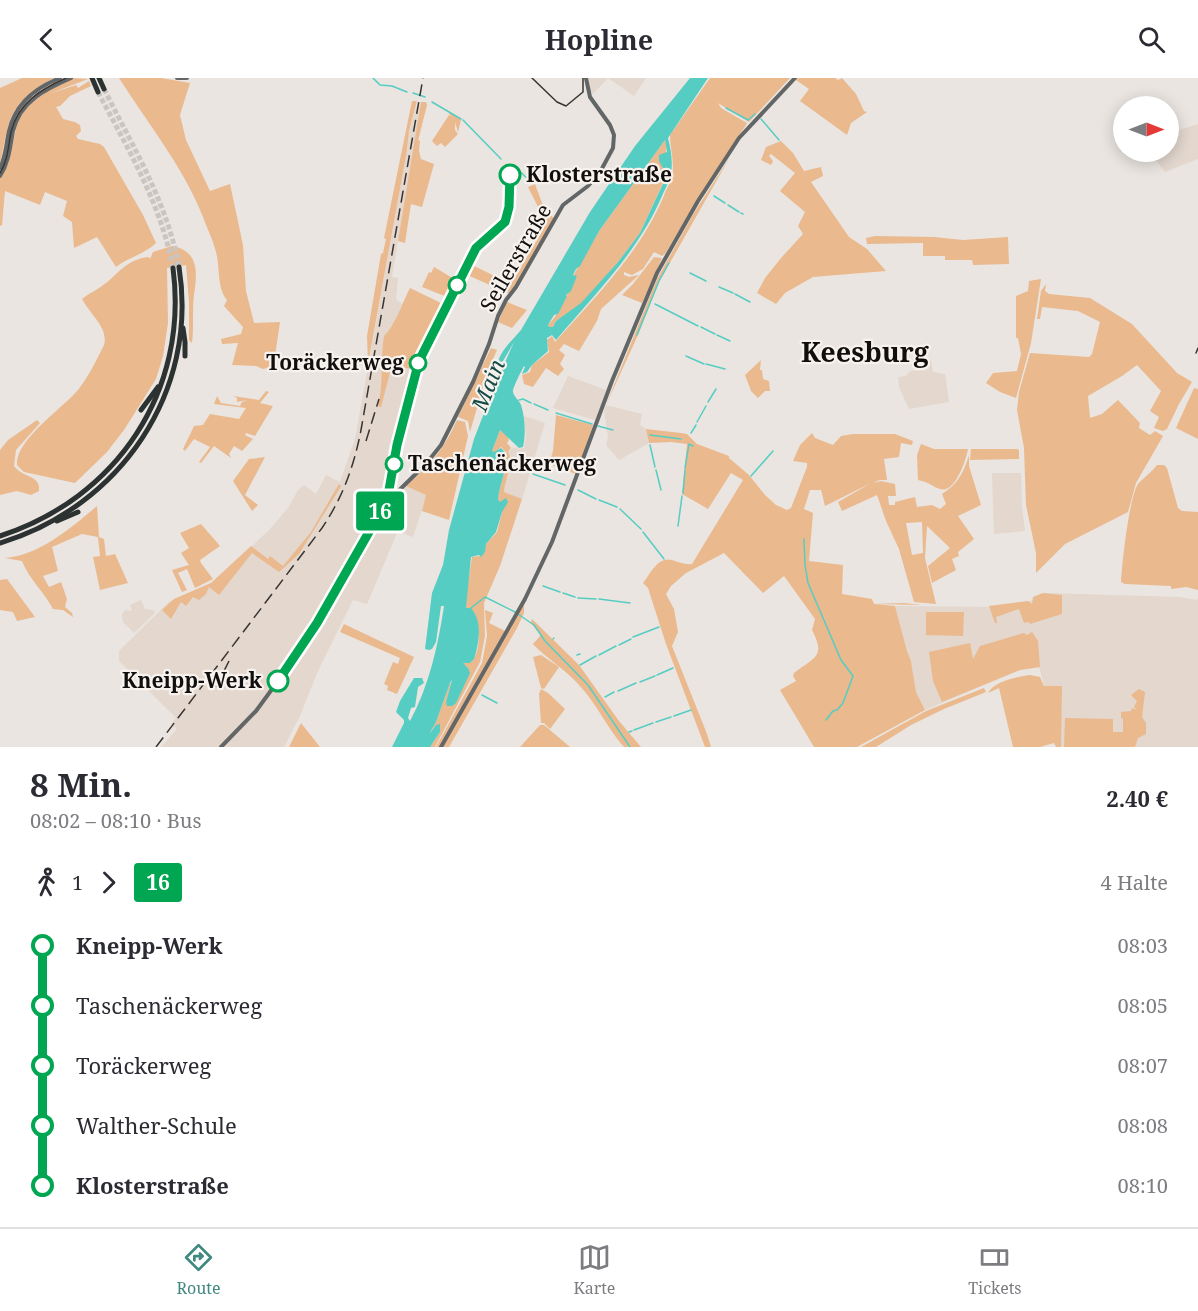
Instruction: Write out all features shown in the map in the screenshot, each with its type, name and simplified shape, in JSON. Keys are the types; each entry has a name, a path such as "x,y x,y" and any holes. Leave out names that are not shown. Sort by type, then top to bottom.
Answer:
{"highway":[{"path":"96,79 101,90"},
{"path":"0,536 28,526 58,511 102,477 123,454 141,428 163,381 170,353 174,328 176,267 182,290 182,324 178,350 168,386 146,433 128,459 100,488 76,507 52,521 0,543"},
{"path":"182,324 186,342 185,356"},
{"path":"141,410 163,381"},
{"path":"52,521 61,520 78,512"}],"main road":[{"path":"0,168 6,152 9,130 18,109 38,89 60,78"},
{"path":"0,176 7,162 16,122 25,106 38,94 71,78"},
{"path":"177,78 187,78"},
{"name":"Seilerstraße","path":"221,747 256,711 278,681 317,623 385,504 426,464 441,445 473,382 506,300 516,287 563,205 595,180 613,148 614,132 588,93 586,78"},
{"path":"441,747 517,612 561,521 648,293 667,255 698,201 739,138 795,78"}],"shaded area":[{"path":"22,78 54,78 31,93 19,105 7,130 0,163 0,88"},
{"path":"73,78 88,79 49,94 76,85 78,88 89,81 91,86 70,96 56,107 63,119 80,125 81,131 76,136 78,139 104,147 143,215 156,243 116,267 97,237 74,248 72,222 63,216 67,201 45,192 40,205 5,191 2,225 0,226 0,178 8,164 18,120 29,104 51,88"},
{"path":"119,78 161,78 190,83 180,115 186,140 210,191 230,184 243,245 246,291 254,323 280,322 274,363 276,368 263,369 256,366 232,365 238,343 222,344 221,339 241,334 243,327 224,306 227,300 219,278 212,239 186,180"},
{"path":"588,78 608,78 593,94 590,91"},
{"path":"608,78 646,78 634,96"},
{"path":"710,78 790,78 749,122 718,103 721,108 747,123 665,254 662,256 654,252 643,269 632,275 624,272 624,275 629,277 639,275 601,309 597,321 579,351 564,344 559,350 565,355 560,364 564,369 558,376 546,368 533,387 524,384 522,375 530,372 532,365 549,352 547,340 552,336 555,342 615,274 642,238 672,177 670,135"},
{"path":"798,78 835,78 838,80 842,78 856,94 864,111 867,112 851,123 847,135 800,101 809,89 796,80"},
{"path":"412,101 417,101 409,131 368,364 367,336"},
{"path":"421,102 426,102 427,105 418,141 420,140 419,151 421,159 434,164 422,207 411,204 405,243 398,241"},
{"path":"417,104 421,107 392,277 398,278 396,299 402,304 383,345 382,355 416,367 393,453 387,489 391,495 395,495 406,486 427,495 413,537 398,531 367,604 353,600 284,747 161,747 177,729 171,724 176,718 119,661 119,651 169,602 219,577 269,530 304,485 316,494 326,475 340,482 355,439 406,156 406,143"},
{"path":"450,112 461,120 458,132 455,122 455,130 458,134 445,147 441,143 437,146 432,141 449,115 452,116"},
{"path":"1198,124 1198,159 1165,172 1157,162 1179,162 1179,130"},
{"path":"665,140 667,174 640,233 581,304 556,321 553,327 549,327 548,325 561,308 577,276 573,276 599,231"},
{"path":"781,141 793,153 804,171 821,167 823,176 811,182 849,237 867,249 886,271 813,277 785,293 776,304 757,293 765,278 803,234 798,226 805,212 780,191 795,173 771,154 769,156 773,161 771,165 761,160 766,147"},
{"path":"730,157 659,282 606,405 657,279 694,213"},
{"path":"535,184 542,203 554,219 515,286 508,293 465,274 470,264 511,284 537,240 541,216 528,187"},
{"path":"875,236 963,240 1008,237 1009,264 973,265 972,260 945,260 945,256 923,256 923,243 867,244 866,238"},
{"path":"172,246 188,253 195,264 192,343 189,340 186,265 167,268 168,323 163,356 156,379 124,430 107,452 75,483 24,472 17,465 18,455 23,445 78,390 104,345 104,333 82,299 134,261 149,257 150,259 153,252"},
{"path":"654,257 662,258 642,303 622,295 633,284"},
{"path":"434,267 456,280 447,297 422,287"},
{"path":"1041,279 1031,343 1016,398 986,383 993,373 1017,371 1021,354 1018,338 1016,338 1016,296 1028,291 1029,281"},
{"path":"1046,284 1045,291 1049,294 1090,298 1132,324 1177,373 1192,382 1167,429 1163,431 1154,428 1159,417 1150,411 1161,391 1137,365 1088,396 1090,418 1102,414 1118,400 1140,423 1139,428 1150,435 1155,431 1163,436 1136,483 1128,512 1065,544 1036,573 1036,553 1026,505 1024,448 1017,410 1019,392 1030,353 1089,357 1092,354 1100,322 1078,311 1042,307 1040,319 1037,319 1041,291"},
{"path":"410,288 443,304 422,348 424,349 416,370 392,365 381,407 378,406 384,336 395,320"},
{"path":"507,302 527,310 512,328 498,322"},
{"path":"491,348 497,350 488,370 470,432 468,421 458,417"},
{"path":"761,360 760,370 762,370 763,379 769,381 770,391 765,391 758,398 751,391 745,375"},
{"path":"922,360 931,360 933,372 945,374 949,402 909,409 899,387 898,377 906,376 910,371 923,370"},
{"path":"568,376 606,390 595,420 553,408"},
{"path":"1194,388 1198,389 1198,439 1176,428"},
{"path":"266,391 269,392 260,403 273,406 255,436 246,433 245,435 253,439 242,451 234,446 229,454 231,458 214,446 201,463 199,462 210,447 194,439 185,451 183,449 194,426 203,425 210,414 239,419 246,408 214,404 217,396 221,403 240,406 247,400 237,402 237,398 233,396 259,400"},
{"path":"606,405 642,414 640,425 646,429 649,443 619,460 606,445 608,437 604,411"},
{"path":"556,415 593,425 576,474 549,464 553,451"},
{"path":"524,416 545,423 522,499 504,492 505,481 510,474 511,458 508,450 516,447 524,448 526,436"},
{"path":"37,420 40,423 16,450 14,466 37,482 39,491 31,495 17,491 0,495 0,450 8,440"},
{"path":"457,420 465,422 468,436 449,520 422,511 426,495 406,486 436,456"},
{"path":"646,429 687,434 697,444 729,456 749,475 765,495 776,505 787,510 791,508 807,467 807,463 793,461 800,445 812,433 815,438 833,445 841,436 853,434 895,434 913,441 912,445 901,443 899,457 884,459 887,480 880,480 872,483 881,481 895,484 896,496 888,496 889,505 915,497 917,507 932,505 940,509 946,504 942,494 960,477 969,455 969,466 981,505 958,516 974,539 958,552 959,556 952,559 956,570 932,583 928,566 950,548 927,526 925,558 936,604 914,602 899,549 877,495 842,511 838,502 871,483 825,506 821,490 810,490 804,509 813,513 809,561 843,565 842,594 872,599 874,604 895,606 911,661 916,692 925,710 857,747 814,747 780,690 796,681 794,673 816,656 818,646 812,630 815,619 784,576 763,593 724,553 686,573 671,586 666,594 674,609 678,632 672,646 711,747 705,747 666,644 648,588 643,583 659,563 667,559 692,564 743,480 731,473 708,509 682,494 687,444 649,443","holes":["922,522 923,553 912,555 906,523"]},
{"path":"500,430 507,435 509,440 507,443 511,448 508,451 510,467 504,492 522,499 500,566 484,603 485,636 480,662 435,747 430,747 440,732 436,725 428,734 436,722 450,683 446,702 468,670 462,663 470,663 477,651 478,628 471,608 466,608 465,604 472,557 484,553 486,544 497,532 502,512 498,499 507,453 501,447 494,453 492,451"},
{"path":"921,444 934,449 968,449 959,475 950,486 940,489 918,480 917,455"},
{"path":"971,449 1017,449 1019,459 970,460"},
{"path":"265,457 245,495 258,505 252,511 233,481 249,459"},
{"path":"1157,465 1164,465 1167,468 1178,508 1182,511 1198,512 1198,590 1121,582 1135,491 1138,484"},
{"path":"992,473 1021,473 1025,531 994,534"},
{"path":"339,484 340,488 299,554 279,572 252,553 219,595 209,587 206,594 199,600 193,597 186,606 181,602 171,619 162,610 174,599 211,583 251,546 268,559 270,556 283,566 311,532"},
{"path":"97,506 99,537 104,539 106,556 115,554 128,583 100,590 93,557 100,556 98,537 82,534 52,547 58,571 43,576 49,587 61,582 67,599 65,607 73,617 63,610 53,609 22,561 5,558 18,556 43,546"},
{"path":"201,524 220,546 200,560 213,579 195,588 187,569 178,573 187,590 182,592 172,570 189,565 181,553 189,548 180,533"},
{"path":"7,579 35,617 17,621 13,612 0,610 0,580"},
{"path":"1043,593 1062,595 1062,614 1030,624 1029,622 1024,623 1019,609 996,617 997,623 995,623 989,606 1028,601 1032,604 1033,597"},
{"path":"1045,593 1180,597 1196,600 1198,598 1198,747 1058,747 1049,717 1039,667 1020,670 925,710 916,692 911,661 895,606 1001,607 1034,600"},
{"path":"141,600 145,609 154,610 155,613 134,633 123,622 122,615 125,610 132,611 130,605"},
{"path":"524,603 524,613 517,628 449,747 442,747"},
{"path":"903,603 922,605 874,604"},
{"path":"485,610 493,613 489,623 505,631 440,747 436,747 482,663 487,636"},
{"path":"926,612 964,612 963,636 926,635"},
{"path":"532,619 579,665 619,721 641,747 624,747 579,685 533,644 541,635 531,623"},
{"path":"344,624 414,657 397,694 387,690 388,686 384,684 393,662 398,664 400,658 340,632"},
{"path":"1032,632 1038,641 1040,667 1020,670 942,702 933,681 929,652 970,643 973,659 980,646"},
{"path":"541,655 559,667 544,689 541,688 533,657"},
{"path":"1030,675 1040,677 1044,686 1062,686 1061,747 1056,747 1054,743 1040,747 1013,747 999,688 988,693 995,685"},
{"path":"984,688 986,692 911,725 876,747 861,747 926,711"},
{"path":"541,689 565,709 550,729 541,723 539,694"},
{"path":"1139,689 1145,692 1142,717 1146,723 1146,734 1138,738 1135,747 1064,747 1065,718 1113,719 1113,732 1123,732 1121,712 1131,711 1132,708 1137,710 1134,707 1137,701 1131,695"},
{"path":"301,723 320,747 289,747"},
{"path":"540,725 544,725 570,747 520,747"}],"water":[{"path":"690,78 708,78 668,138 672,170 667,185 641,236 615,272 556,340 552,335 547,338 548,351 527,372 522,374 524,366 517,379 513,392 521,405 523,415 525,431 523,447 519,448 500,430 492,451 501,448 507,454 498,499 500,502 506,498 508,502 502,512 496,532 486,544 485,552 481,557 479,555 471,557 466,608 471,608 475,614 479,633 474,659 470,663 463,663 470,673 456,703 447,706 452,680 450,683 436,722 429,734 436,725 440,724 440,732 430,747 392,747 404,723 396,712 400,701 414,678 422,678 424,683 418,687 415,707 411,708 408,718 410,721 432,665 444,606 441,606 436,642 432,649 425,649 432,593 443,565 449,530 474,439 496,382 491,389 488,387 494,371 498,371 498,378 514,342 499,368 497,367 498,361 503,351 521,330 590,212 635,146","holes":["665,140 667,152 659,155 659,161 667,175 640,233 618,262 581,303 556,321 553,327 549,327 554,315 558,314 566,295 571,291 577,276 573,275 599,231"]}],"waterway":[{"path":"373,78 380,85 392,86 407,92"},
{"path":"413,93 425,97"},
{"path":"432,102 461,119"},
{"path":"726,108 748,120 755,114"},
{"path":"761,119 779,140"},
{"path":"463,120 501,159"},
{"path":"514,166 528,179"},
{"path":"714,196 725,203"},
{"path":"728,205 739,212"},
{"path":"637,335 659,281 669,263"},
{"path":"690,273 706,281"},
{"path":"719,287 733,293"},
{"path":"735,294 750,302"},
{"path":"655,304 698,326"},
{"path":"701,327 715,334"},
{"path":"717,335 730,341"},
{"path":"686,356 704,364"},
{"path":"706,364 725,369"},
{"path":"708,402 716,389"},
{"path":"519,400 523,399 531,403"},
{"path":"534,404 548,410"},
{"path":"697,422 706,406"},
{"path":"556,413 592,424"},
{"path":"691,433 696,425"},
{"path":"598,426 613,430"},
{"path":"650,435 681,439"},
{"path":"685,468 689,444 693,446"},
{"path":"650,445 655,467"},
{"path":"751,476 773,451"},
{"path":"656,470 661,490"},
{"path":"683,493 685,470"},
{"path":"533,474 565,485"},
{"path":"578,490 596,499"},
{"path":"678,526 682,496"},
{"path":"599,500 617,507"},
{"path":"620,509 641,529"},
{"path":"643,532 664,559"},
{"path":"804,539 808,583 841,660 853,676 843,703 826,720"},
{"path":"543,586 560,592"},
{"path":"563,593 575,597"},
{"path":"471,608 485,597 515,612 534,625 545,641 588,685 630,747"},
{"path":"578,598 596,599"},
{"path":"599,599 630,603"},
{"path":"633,637 659,627"},
{"path":"619,645 631,639"},
{"path":"599,655 616,646"},
{"path":"580,665 596,656"},
{"path":"657,675 673,668"},
{"path":"640,682 655,676"},
{"path":"618,691 636,683"},
{"path":"605,697 614,692"},
{"path":"482,695 497,703"},
{"path":"674,716 691,710"},
{"path":"656,722 671,717"},
{"path":"634,730 653,723"}],"tunnel":[{"path":"104,89 158,197 174,243 179,267"},
{"path":"98,92 152,199 168,244 173,268"}],"tram line":[{"path":"0,173 6,158 14,122 19,113 39,92 66,78"},
{"path":"532,78 557,102 566,106 583,92 583,78"},
{"path":"1196,353 1198,348"}],"railway":[{"path":"156,747 322,528 347,481 361,430 423,78"},
{"path":"366,441 379,399"},
{"path":"216,687 229,661"}],"bus line":[{"name":"16","path":"278,681 317,623 385,504 397,445 419,361 476,248 505,222 509,207 510,175"}],"place":[{"name":"Klosterstraße","path":"510,175"},
{"name":"Toräckerweg","path":"418,363"},
{"name":"Taschenäckerweg","path":"394,464"},
{"name":"Kneipp-Werk","path":"278,681"}],"district":[{"name":"Keesburg","path":"865,353"}],"water label":[{"name":"Main","path":"488,385"}]}
